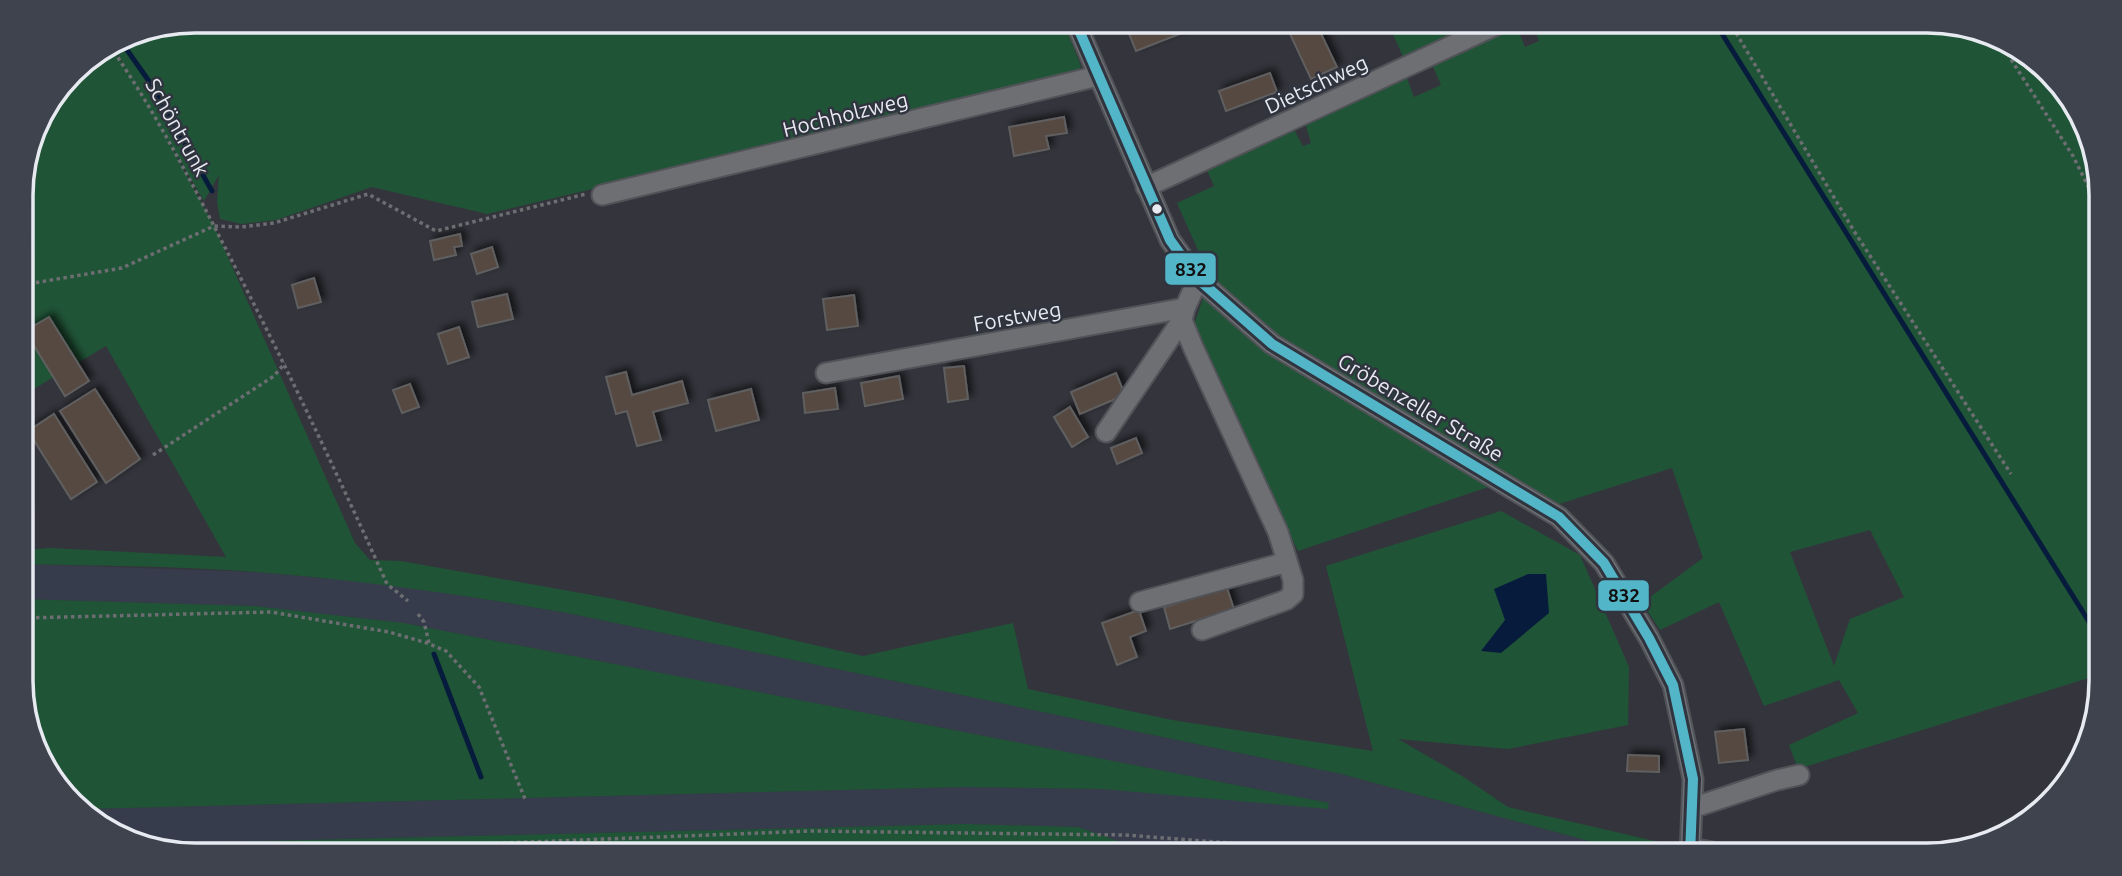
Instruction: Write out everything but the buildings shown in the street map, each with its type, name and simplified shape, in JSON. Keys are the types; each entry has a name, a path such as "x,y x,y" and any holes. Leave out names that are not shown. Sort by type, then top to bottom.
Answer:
{"street":[{"name":"Gröbenzeller Straße","path":"1080,33 1170,240 1198,279 1272,344 1559,517 1604,563 1649,638 1673,685 1693,779 1690,842"},
{"name":"Dietschweg","path":"1146,187 1478,33"},
{"name":"Hochholzweg","path":"602,195 1098,76"},
{"path":"1106,432 1184,314 1198,279"},
{"path":"1184,314 1193,347 1278,532 1290,571 1293,594 1286,600 1202,630"},
{"name":"Forstweg","path":"826,373 1184,314"},
{"path":"1140,602 1290,571"},
{"path":"1692,808 1799,775"}],"path":[{"path":"1736,33 1854,231 2011,474"},
{"name":"Schöntrunk","path":"116,54 141,90 285,363 387,584 408,601"},
{"path":"2009,56 2073,156 2088,186"},
{"path":"34,283 122,268 214,226 241,227 274,223 368,194 436,231 589,194 602,195"},
{"path":"153,455 274,376 285,363"},
{"path":"33,618 271,612 389,632 429,643 446,651 479,687 525,799"},
{"path":"418,614 424,622 429,643"},
{"path":"503,843 812,831 1125,835 1222,842"}],"shaded area":[{"path":"33,564 257,572 398,585 567,613 1341,774 1594,842 1141,842 1118,841 1078,827 965,824 192,843 164,840 143,834 96,809 965,787 1102,789 1328,803 404,623 254,606 33,599"}],"green space":[{"path":"1068,33 1081,66 1076,74 487,214 372,187 276,220 242,224 220,219 217,202 219,175 204,201 162,130 214,226 355,543 370,560 401,561 614,599 863,656 1013,623 1028,689 1172,720 1373,751 1326,566 1501,511 1580,555 1629,667 1628,725 1508,749 1398,739 1462,776 1508,807 1659,842 1594,842 1341,774 567,613 412,589 295,575 198,568 33,564 33,549 50,548 226,557 106,346 34,389 34,185 39,153 55,114 73,88 116,54 128,71 117,53 143,42 185,34"},
{"path":"1393,33 1465,33 1405,61"},
{"path":"1498,33 1519,33 1525,47 1539,41 1536,33 1927,33 1958,36 1998,50 2034,73 2049,88 2076,133 2083,153 2089,195 2089,678 1798,769 1789,745 1858,713 1839,680 1764,706 1719,602 1660,630 1642,603 1703,558 1672,468 1559,504 1512,479 1298,551 1191,334 1210,277 1177,203 1214,186 1206,168 1293,128 1303,146 1311,143 1305,123 1406,75 1414,97 1441,85 1432,64","holes":["1870,530 1904,597 1850,619 1834,666 1790,552"]},
{"path":"33,599 254,606 404,623 1329,803 1328,809 1102,789 965,787 96,809 73,788 50,752 42,733 36,712 33,681"},
{"path":"965,824 1078,827 1118,841 1144,842 195,843 192,843"}],"water":[{"path":"1528,574 1546,574 1549,613 1501,653 1481,651 1505,620 1494,589"}],"waterway":[{"path":"1722,33 2089,622"},
{"path":"126,49 151,84 212,191"},
{"path":"434,654 481,777"}],"transit line":[{"name":"832","path":"1080,33 1170,240 1198,279 1272,344 1559,517 1604,563 1649,638 1673,685 1693,779 1691,842"}]}
